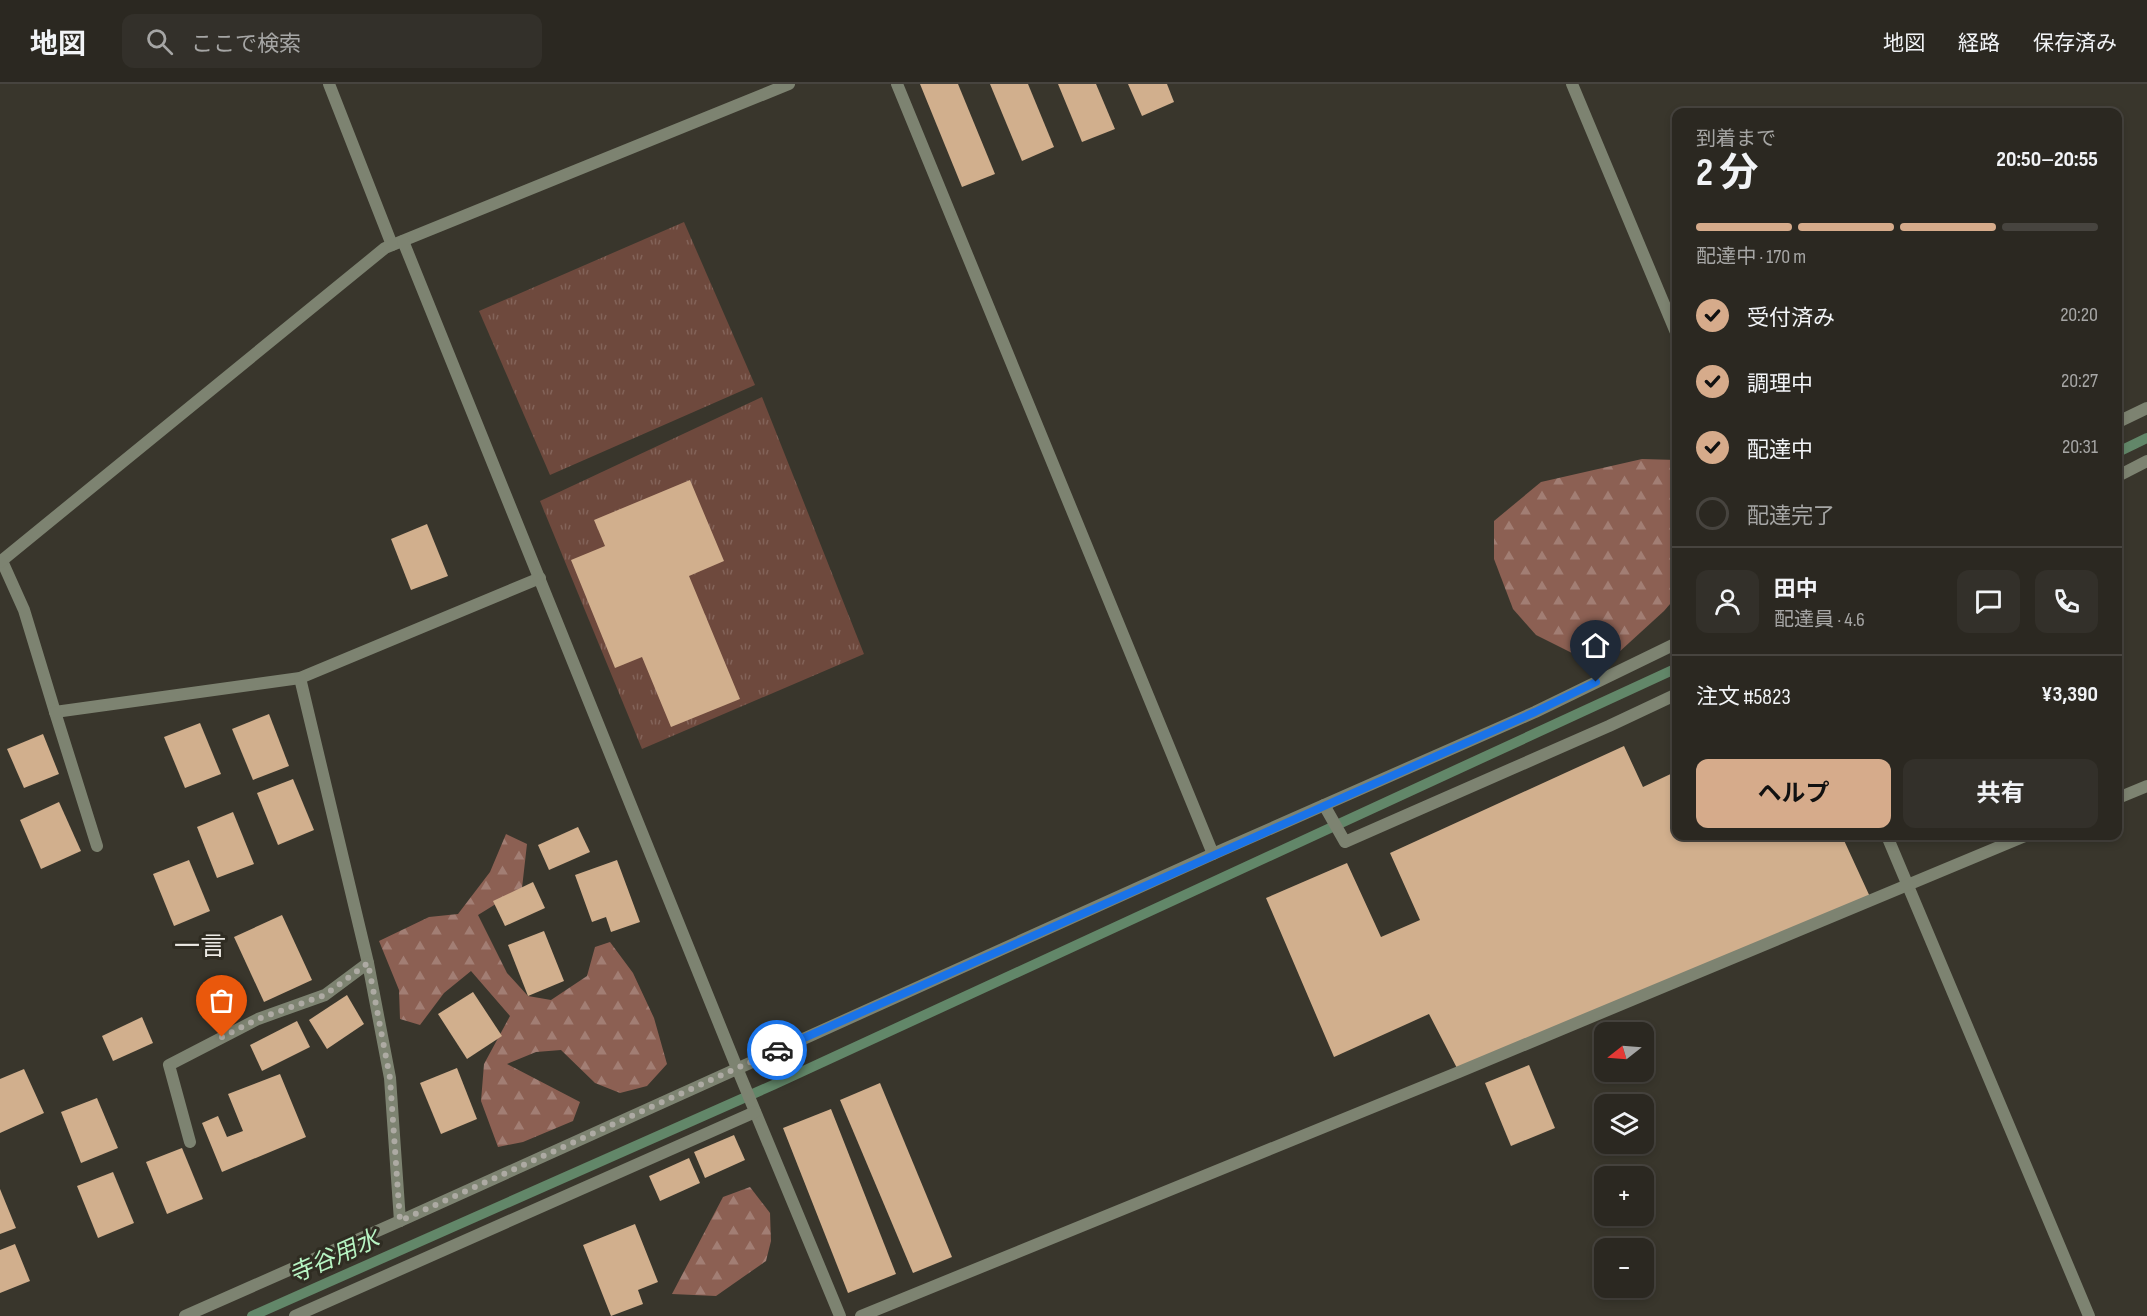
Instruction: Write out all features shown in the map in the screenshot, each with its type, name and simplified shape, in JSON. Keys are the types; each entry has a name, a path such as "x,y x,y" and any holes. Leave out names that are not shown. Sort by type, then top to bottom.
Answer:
{"street":[{"path":"329,84 540,578 737,1068 840,1316"},
{"path":"98,846 24,610 1,561 385,248 789,84"},
{"path":"897,84 1213,854"},
{"path":"1572,84 1672,323"},
{"path":"2122,420 2147,408"},
{"path":"2122,474 2147,461"},
{"path":"55,712 300,678 540,578"},
{"path":"185,1316 1213,854 1535,712 1672,645"},
{"path":"300,678 368,963 390,1078 400,1221"},
{"path":"1324,806 1345,842 1672,696"},
{"path":"2122,796 2147,786"},
{"path":"1889,840 2089,1316"},
{"path":"861,1316 1459,1072 1907,883 2015,840"},
{"path":"190,1142 169,1065 258,1019 325,995 368,963"},
{"path":"295,1316 755,1112"}],"green space":[{"path":"684,222 755,385 550,475 479,311"},
{"path":"762,397 864,654 642,749 540,501"},
{"path":"1642,459 1672,460 1672,602 1618,653 1574,654 1536,635 1513,609 1494,559 1494,521 1541,482"},
{"path":"506,834 527,844 522,888 478,915 507,973 528,996 551,1000 587,976 595,947 610,942 633,973 654,1018 667,1064 647,1086 620,1093 595,1083 561,1050 536,1052 507,1064 580,1102 573,1121 523,1142 498,1147 481,1101 484,1064 510,1016 471,971 444,993 420,1025 400,1019 399,990 379,941 429,917 458,914 490,872"},
{"path":"750,1187 770,1213 771,1241 766,1261 716,1296 672,1294 723,1197"}],"building":[{"path":"920,84 958,84 995,174 962,187"},
{"path":"990,84 1028,84 1054,147 1022,161"},
{"path":"1058,84 1096,84 1115,129 1082,142"},
{"path":"1128,84 1167,84 1174,102 1142,116"},
{"path":"690,480 724,561 689,576 740,699 671,727 642,657 615,668 571,560 605,546 594,520"},
{"path":"427,524 448,576 411,590 391,539"},
{"path":"269,714 289,766 253,780 232,729"},
{"path":"200,723 221,774 185,788 164,737"},
{"path":"43,734 59,774 24,788 7,749"},
{"path":"1624,746 1643,787 1672,773 1672,840 1844,840 1871,899 1459,1072 1429,1014 1334,1057 1266,898 1347,863 1381,937 1420,920 1390,853"},
{"path":"293,779 314,830 278,845 257,793"},
{"path":"59,802 81,851 41,869 20,820"},
{"path":"233,812 254,864 217,878 197,827"},
{"path":"578,827 590,852 549,870 538,845"},
{"path":"189,860 210,911 174,926 153,874"},
{"path":"617,860 640,922 611,932 606,917 592,922 575,875"},
{"path":"533,882 545,908 505,926 493,901"},
{"path":"282,915 312,980 264,1002 234,937"},
{"path":"544,931 564,981 528,996 508,945"},
{"path":"473,992 502,1036 467,1059 438,1014"},
{"path":"347,995 364,1024 327,1049 309,1020"},
{"path":"142,1017 153,1043 113,1061 102,1036"},
{"path":"297,1021 310,1047 262,1071 250,1045"},
{"path":"1529,1065 1555,1128 1511,1146 1485,1083"},
{"path":"457,1068 477,1119 441,1134 420,1083"},
{"path":"24,1069 44,1113 0,1133 0,1079"},
{"path":"280,1074 306,1137 222,1172 202,1123 218,1116 227,1137 243,1131 228,1094"},
{"path":"880,1083 952,1257 913,1273 840,1100"},
{"path":"97,1098 118,1148 81,1163 61,1112"},
{"path":"831,1109 896,1274 848,1293 783,1128"},
{"path":"734,1135 745,1160 705,1178 694,1152"},
{"path":"182,1148 203,1199 167,1214 146,1162"},
{"path":"689,1158 700,1183 660,1201 649,1176"},
{"path":"113,1172 134,1223 98,1238 77,1186"},
{"path":"0,1189 16,1228 0,1234"},
{"path":"635,1224 658,1282 638,1290 643,1304 611,1316 583,1245"},
{"path":"15,1244 30,1281 0,1293 0,1250"}],"waterway":[{"name":"寺谷用水","path":"2122,450 2147,438"},
{"name":"寺谷用水","path":"252,1316 773,1085 1672,670"}],"way so far":[{"path":"222,1037 258,1019 325,995 368,963 390,1078 400,1221 777,1050"}],"district":[{"name":"一言","path":"200,947"}],"route":[{"path":"777,1050 1535,712 1596,682"}]}
